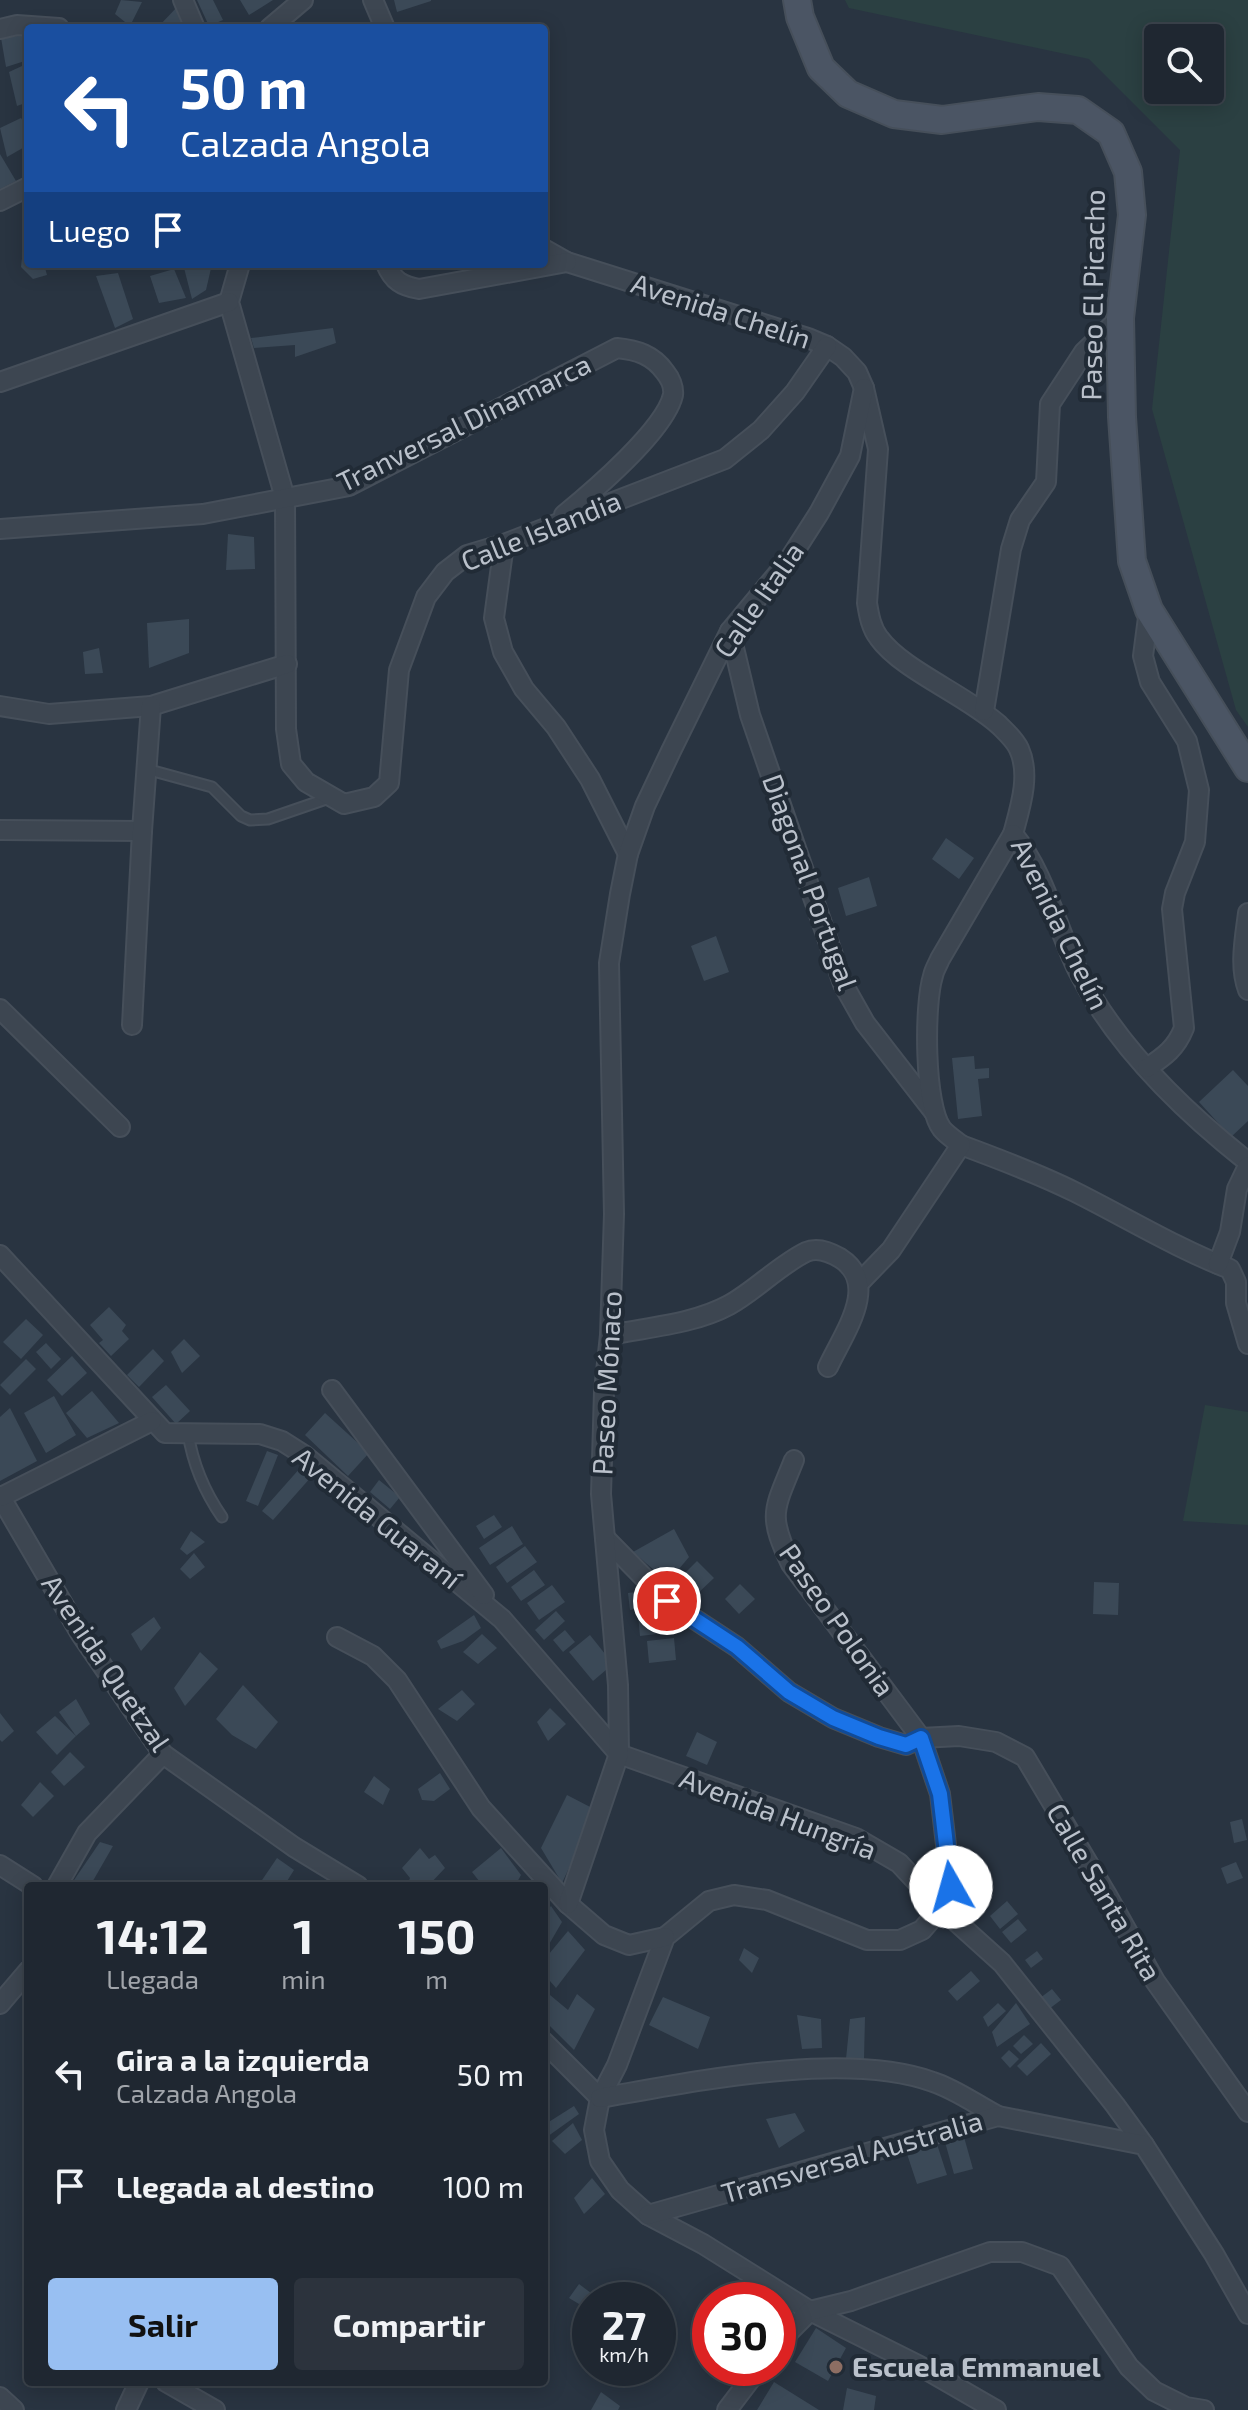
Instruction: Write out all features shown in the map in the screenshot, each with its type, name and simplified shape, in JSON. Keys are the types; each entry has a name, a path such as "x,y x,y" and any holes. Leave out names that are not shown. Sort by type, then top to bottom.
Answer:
{"street":[{"path":"183,0 193,24"},
{"path":"275,24 303,0"},
{"path":"373,0 383,24"},
{"name":"Paseo El Picacho","path":"797,0 800,17 821,68 848,94 894,114 942,120 1038,107 1078,110 1111,133 1128,172 1132,215 1120,318 1122,417 1132,561 1149,610 1248,768"},
{"path":"0,29 24,26"},
{"path":"0,201 24,189"},
{"name":"Avenida Chelín","path":"548,251 567,262 773,325 827,346 857,372 864,388 878,449 867,603 871,623 893,654 984,711 1008,733 1019,749 1023,797 1013,834 1027,852 1079,972 1110,1025 1147,1068 1248,1164"},
{"path":"548,265 567,262"},
{"path":"239,268 229,302 285,498 286,729 291,764 306,782 332,797"},
{"path":"388,268 391,276 404,287 419,289 534,268"},
{"path":"0,382 229,302"},
{"path":"984,711 1011,549 1020,520 1046,482 1050,404 1084,352 1120,318"},
{"name":"Calle Islandia","path":"332,797 344,804 374,797 389,783 399,670 426,597 445,572 467,555 504,544 725,459 761,430 795,392 827,346"},
{"name":"Tranversal Dinamarca","path":"0,529 203,514 349,486 617,348 635,350 657,360 670,378 673,393 663,414 620,465 549,527"},
{"name":"Calle Italia","path":"628,854 645,806 730,631 789,560 850,456 864,388"},
{"path":"504,544 494,618 503,652 524,689 556,727 590,779 628,854"},
{"path":"1147,1068 1171,1052 1184,1028 1172,909 1195,842 1199,790 1187,741 1150,682 1143,656 1149,610"},
{"name":"Diagonal Portugal","path":"730,631 750,715 843,984 865,1023 934,1112"},
{"path":"0,706 49,714 151,706 287,664"},
{"path":"132,1025 151,706"},
{"path":"0,830 142,831"},
{"path":"1013,834 932,976 927,1051 934,1112 942,1130 961,1145 1072,1191 1187,1253 1230,1269 1236,1282 1236,1303 1248,1344"},
{"name":"Paseo Mónaco","path":"568,1904 619,1754 618,1685 601,1494 614,1214 609,963 628,854"},
{"path":"1248,913 1243,953 1248,990"},
{"path":"0,1009 120,1127"},
{"path":"860,1282 891,1250 961,1145"},
{"path":"1218,1264 1230,1232 1237,1189 1248,1164"},
{"path":"610,1335 698,1318 730,1304 809,1250 830,1252 851,1265 860,1282 859,1299 828,1367"},
{"name":"Avenida Guaraní","path":"0,1255 165,1433 260,1434 282,1441 322,1470 502,1619 619,1754"},
{"path":"332,1390 502,1619"},
{"path":"0,1496 152,1421"},
{"name":"Paseo Polonia","path":"794,1460 774,1516 777,1535 791,1564 921,1738 940,1794 951,1887 941,1908"},
{"name":"Avenida Quetzal","path":"0,1496 80,1633 163,1754 294,1847 351,1882"},
{"name":"Calle Santa Rita","path":"605,1538 667,1601 737,1647 789,1692 833,1718 906,1745 921,1738 959,1736 996,1742 1025,1757 1155,1981 1248,2112"},
{"path":"337,1637 373,1656 397,1680 481,1808 568,1904 604,1935 629,1945 665,1937 709,1901 734,1895 767,1900 867,1940 900,1940 922,1930 941,1908"},
{"path":"59,1882 87,1833 163,1754"},
{"name":"Avenida Hungría","path":"619,1754 856,1838 899,1863 941,1908 1002,1963 1144,2145"},
{"path":"0,1865 27,1882"},
{"path":"665,1937 617,2065 600,2098 594,2130 600,2161 620,2190 648,2215 703,2244 810,2311 918,2365 996,2410"},
{"path":"0,2004 24,1976"},
{"path":"548,2046 600,2098"},
{"path":"600,2098 697,2081 840,2068 886,2071 934,2082 998,2116"},
{"name":"Transversal Australia","path":"648,2215 998,2116 1144,2145"},
{"path":"1144,2145 1214,2254 1248,2314"},
{"path":"796,2325 810,2311 851,2301 990,2252 1022,2252 1060,2266 1129,2367 1154,2391 1186,2407 1204,2410"},
{"path":"126,2410 137,2386"},
{"path":"173,2386 215,2410"},
{"path":"727,2410 745,2386"},
{"path":"0,2397 14,2410"}],"lane":[{"path":"146,769 212,787 241,816 250,820 268,819 332,797"},
{"path":"188,1433 205,1493 222,1517"}],"green space":[{"path":"845,0 1248,0 1248,727 1236,710 1152,409 1180,150 1089,59 849,8"},
{"path":"1205,1405 1248,1412 1248,1525 1183,1521"}],"building":[{"path":"121,0 142,2 131,24 115,14"},
{"path":"197,0 213,0 223,20 208,24"},
{"path":"240,0 273,0 249,15"},
{"path":"394,0 431,0 431,1 397,12"},
{"path":"179,5 184,24 161,24"},
{"path":"7,28 13,37 23,34 24,61 6,67 0,32"},
{"path":"22,66 24,69 24,103 17,106 9,72"},
{"path":"21,118 24,122 24,147 7,157 0,128"},
{"path":"0,154 16,181 0,189"},
{"path":"23,250 24,268 45,268 47,275 33,279 21,267"},
{"path":"184,268 211,268 206,290 192,299"},
{"path":"174,269 186,298 159,303 150,276"},
{"path":"118,273 133,319 115,328 96,276"},
{"path":"333,328 336,343 295,357 295,345 254,348 251,338"},
{"path":"228,534 254,537 255,569 226,570"},
{"path":"189,619 189,653 149,668 147,623"},
{"path":"99,648 103,673 85,674 83,652"},
{"path":"946,838 974,858 959,879 932,859"},
{"path":"869,877 877,906 846,916 838,888"},
{"path":"716,936 729,972 704,981 691,946"},
{"path":"974,1056 975,1069 989,1068 989,1078 978,1079 982,1116 958,1119 952,1058"},
{"path":"1233,1070 1248,1086 1248,1121 1231,1137 1199,1102"},
{"path":"109,1307 126,1325 122,1331 129,1339 111,1356 99,1343 103,1340 90,1325"},
{"path":"26,1319 43,1335 21,1359 3,1342"},
{"path":"184,1339 200,1356 182,1373 171,1352"},
{"path":"46,1343 61,1359 51,1369 36,1352"},
{"path":"153,1349 164,1361 139,1387 127,1375"},
{"path":"72,1356 87,1373 62,1396 47,1380"},
{"path":"26,1359 36,1369 10,1395 0,1385"},
{"path":"166,1385 190,1411 176,1424 152,1397"},
{"path":"92,1391 119,1423 87,1438 66,1413"},
{"path":"54,1396 76,1435 46,1453 24,1413"},
{"path":"10,1408 37,1461 0,1481 0,1417"},
{"path":"325,1413 369,1453 348,1476 305,1435"},
{"path":"267,1451 278,1455 258,1506 246,1501"},
{"path":"301,1467 312,1476 273,1520 262,1511"},
{"path":"379,1480 400,1497 390,1509 370,1492"},
{"path":"494,1515 502,1527 484,1539 476,1526"},
{"path":"512,1526 523,1544 490,1565 479,1548"},
{"path":"674,1529 689,1557 668,1582 633,1552"},
{"path":"191,1531 205,1542 187,1555 180,1549"},
{"path":"525,1546 537,1562 507,1583 496,1567"},
{"path":"194,1553 205,1567 190,1579 180,1569"},
{"path":"697,1561 714,1578 696,1595 680,1578"},
{"path":"534,1570 545,1585 521,1601 511,1587"},
{"path":"1094,1582 1119,1583 1118,1615 1093,1614"},
{"path":"740,1584 755,1599 739,1614 725,1599"},
{"path":"552,1585 565,1602 539,1620 527,1603"},
{"path":"649,1590 651,1607 630,1610 628,1593"},
{"path":"556,1611 565,1621 544,1640 535,1630"},
{"path":"672,1612 674,1632 640,1636 638,1615"},
{"path":"474,1615 481,1628 463,1641 441,1649 437,1641"},
{"path":"154,1617 161,1628 141,1651 131,1634"},
{"path":"565,1630 575,1642 563,1652 553,1640"},
{"path":"482,1634 497,1648 478,1664 463,1652"},
{"path":"590,1635 613,1664 593,1681 569,1652"},
{"path":"674,1638 676,1660 649,1663 647,1641"},
{"path":"200,1652 218,1669 185,1706 174,1688"},
{"path":"243,1685 278,1722 256,1749 232,1735 216,1719"},
{"path":"462,1690 475,1704 457,1721 438,1709"},
{"path":"76,1699 90,1724 76,1736 59,1712"},
{"path":"550,1708 566,1724 548,1741 537,1722"},
{"path":"0,1713 14,1731 2,1742 0,1740"},
{"path":"55,1716 76,1736 57,1755 36,1732"},
{"path":"697,1732 717,1742 707,1765 686,1756"},
{"path":"70,1752 85,1767 64,1786 51,1772"},
{"path":"440,1773 450,1789 434,1801 422,1800 418,1789"},
{"path":"374,1776 390,1789 383,1805 364,1792"},
{"path":"40,1782 54,1796 33,1817 21,1805"},
{"path":"567,1795 596,1810 562,1883 541,1848"},
{"path":"1242,1819 1247,1840 1234,1843 1230,1822"},
{"path":"100,1842 113,1846 92,1882 73,1882"},
{"path":"420,1848 429,1859 435,1855 445,1868 432,1882 408,1882 410,1878 402,1868"},
{"path":"501,1848 521,1875 517,1882 480,1882 472,1872"},
{"path":"277,1858 294,1870 286,1882 261,1882"},
{"path":"1236,1862 1243,1878 1227,1884 1221,1868"},
{"path":"1007,1901 1018,1914 1000,1929 990,1916"},
{"path":"551,1906 562,1922 548,1946 548,1909"},
{"path":"1018,1919 1027,1930 1011,1943 1002,1932"},
{"path":"568,1931 585,1950 556,1988 548,1979 548,1955"},
{"path":"744,1948 759,1958 752,1973 739,1960"},
{"path":"1037,1951 1043,1959 1031,1968 1025,1960"},
{"path":"971,1971 980,1981 957,2001 948,1991"},
{"path":"1052,1989 1061,2000 1045,2012 1036,2001"},
{"path":"548,1993 568,2010 577,1994 595,2009 574,2050 548,2024"},
{"path":"663,1997 710,2017 698,2049 649,2025"},
{"path":"998,2003 1006,2011 988,2027 983,2017"},
{"path":"1016,2003 1030,2024 997,2047 992,2032"},
{"path":"797,2015 821,2019 822,2048 802,2049"},
{"path":"865,2017 864,2059 846,2059 850,2019"},
{"path":"1024,2035 1033,2044 1021,2054 1013,2046"},
{"path":"1041,2043 1051,2054 1027,2076 1017,2066"},
{"path":"1009,2050 1019,2059 1010,2068 1001,2058"},
{"path":"574,2106 579,2114 548,2136 548,2122"},
{"path":"795,2113 805,2131 779,2148 766,2119"},
{"path":"573,2123 582,2140 565,2154 552,2141"},
{"path":"962,2130 973,2169 954,2174 943,2135"},
{"path":"935,2138 947,2175 917,2184 905,2148"},
{"path":"592,2178 605,2194 584,2214 574,2198"},
{"path":"816,2328 846,2348 828,2381 796,2360"},
{"path":"772,2386 780,2386 819,2410 757,2410"},
{"path":"847,2388 876,2396 874,2410 843,2410"},
{"path":"601,2392 620,2406 618,2410 591,2410"}],"place":[{"name":"Escuela Emmanuel","path":"836,2367"}],"route":[{"path":"667,1601 737,1647 789,1692 833,1718 906,1745 921,1738 940,1794 951,1887"}]}
